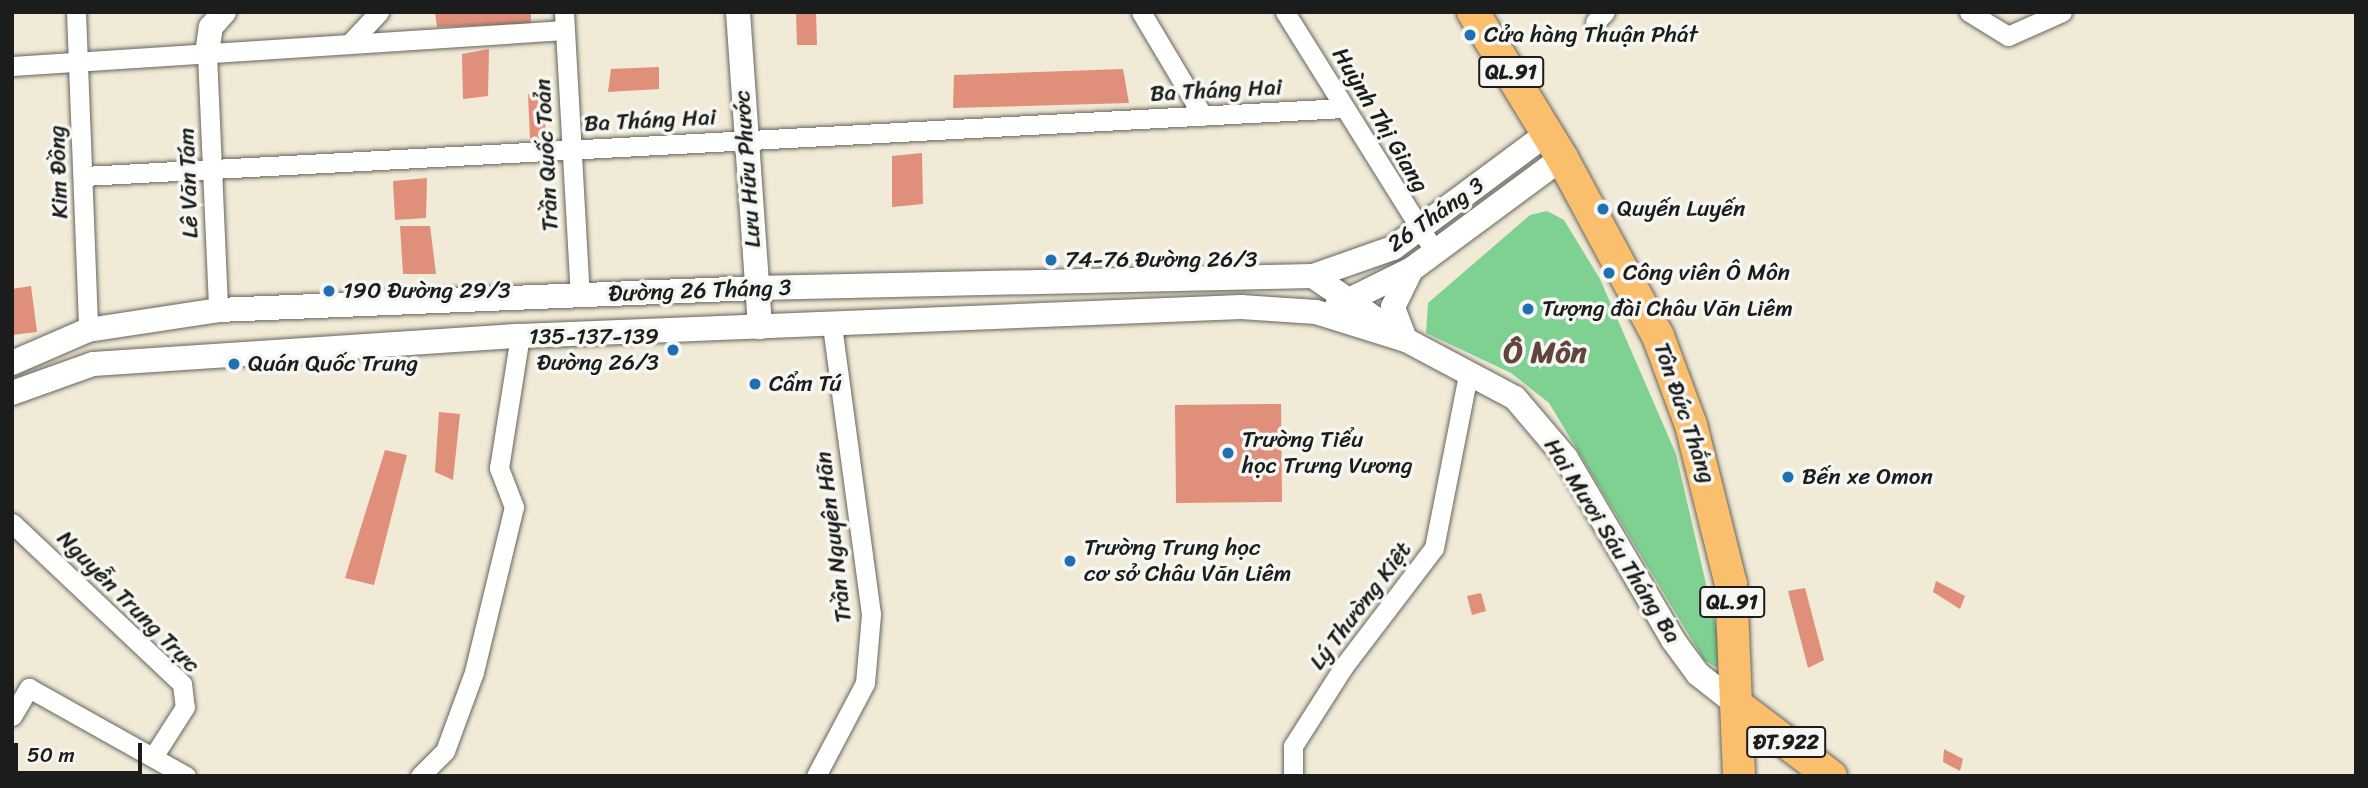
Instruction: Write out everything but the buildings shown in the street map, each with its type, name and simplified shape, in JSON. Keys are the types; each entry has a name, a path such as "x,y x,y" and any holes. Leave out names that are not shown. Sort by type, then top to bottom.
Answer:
{"main road":[{"name":"Tôn Đức Thắng","path":"1473,12 1555,145 1658,336 1691,425 1731,584 1741,708 1739,776"},
{"name":"ĐT.922","path":"1741,708 1831,776"}],"street":[{"name":"Kim Đồng","path":"76,12 88,330"},
{"path":"207,54 211,27 224,12"},
{"path":"349,44 379,12"},
{"name":"Lưu Hữu Phước","path":"738,12 760,327"},
{"path":"1140,12 1203,116"},
{"name":"Huỳnh Thị Giang","path":"1285,12 1434,252"},
{"path":"1969,12 2008,36 2062,12"},
{"path":"12,66 349,44 564,21"},
{"name":"Trần Quốc Toản","path":"564,21 580,295"},
{"name":"Lê Văn Tám","path":"207,54 218,310"},
{"name":"Ba Tháng Hai","path":"84,176 1343,108"},
{"name":"26 Tháng 3","path":"1313,276 1368,261 1555,145"},
{"name":"26 Tháng 3","path":"1316,312 1350,303 1412,269 1555,145"},
{"name":"26 Tháng 3","path":"1406,340 1393,307 1412,269"},
{"name":"Đường 26 Tháng 3","path":"12,363 88,330 218,310 756,288 1313,276"},
{"name":"Hai Mươi Sáu Tháng Ba","path":"1313,276 1406,340 1515,398 1566,458 1673,640 1698,674 1741,708"},
{"name":"Đường 26 Tháng 3","path":"12,393 93,364 520,336 1241,307 1316,312"},
{"name":"Hai Mươi Sáu Tháng Ba","path":"1316,312 1406,340"},
{"name":"Trần Nguyên Hãn","path":"816,776 865,683 871,614 832,324"},
{"path":"88,330 93,364"},
{"path":"420,776 445,751 474,672 512,515 514,500 499,468 520,336"},
{"name":"Lý Thường Kiệt","path":"1293,776 1293,746 1344,666 1434,548 1468,375"},
{"name":"Nguyễn Trung Trực","path":"12,523 182,684 185,707 153,757"},
{"path":"12,716 29,688 186,776"}],"green space":[{"path":"1547,211 1564,220 1600,279 1676,454 1724,662 1716,667 1704,660 1549,403 1511,373 1426,333 1428,303 1530,215"}],"place":[{"name":"Cửa hàng Thuận Phát","path":"1470,35"},
{"name":"Quyến Luyến","path":"1603,209"},
{"name":"74-76 Đường 26/3","path":"1051,260"},
{"name":"Công viên Ô Môn","path":"1609,273"},
{"name":"190 Đường 29/3","path":"329,291"},
{"name":"Tượng đài Châu Văn Liêm","path":"1528,309"},
{"name":"135-137-139 Đường 26/3","path":"673,350"},
{"name":"Quán Quốc Trung","path":"234,364"},
{"name":"Cẩm Tú","path":"755,384"},
{"name":"Trường Tiểu học Trưng Vương","path":"1228,453"},
{"name":"Bến xe Omon","path":"1788,477"},
{"name":"Trường Trung học cơ sở Châu Văn Liêm","path":"1070,561"}],"district":[{"name":"Ô Môn","path":"1545,352"}]}
